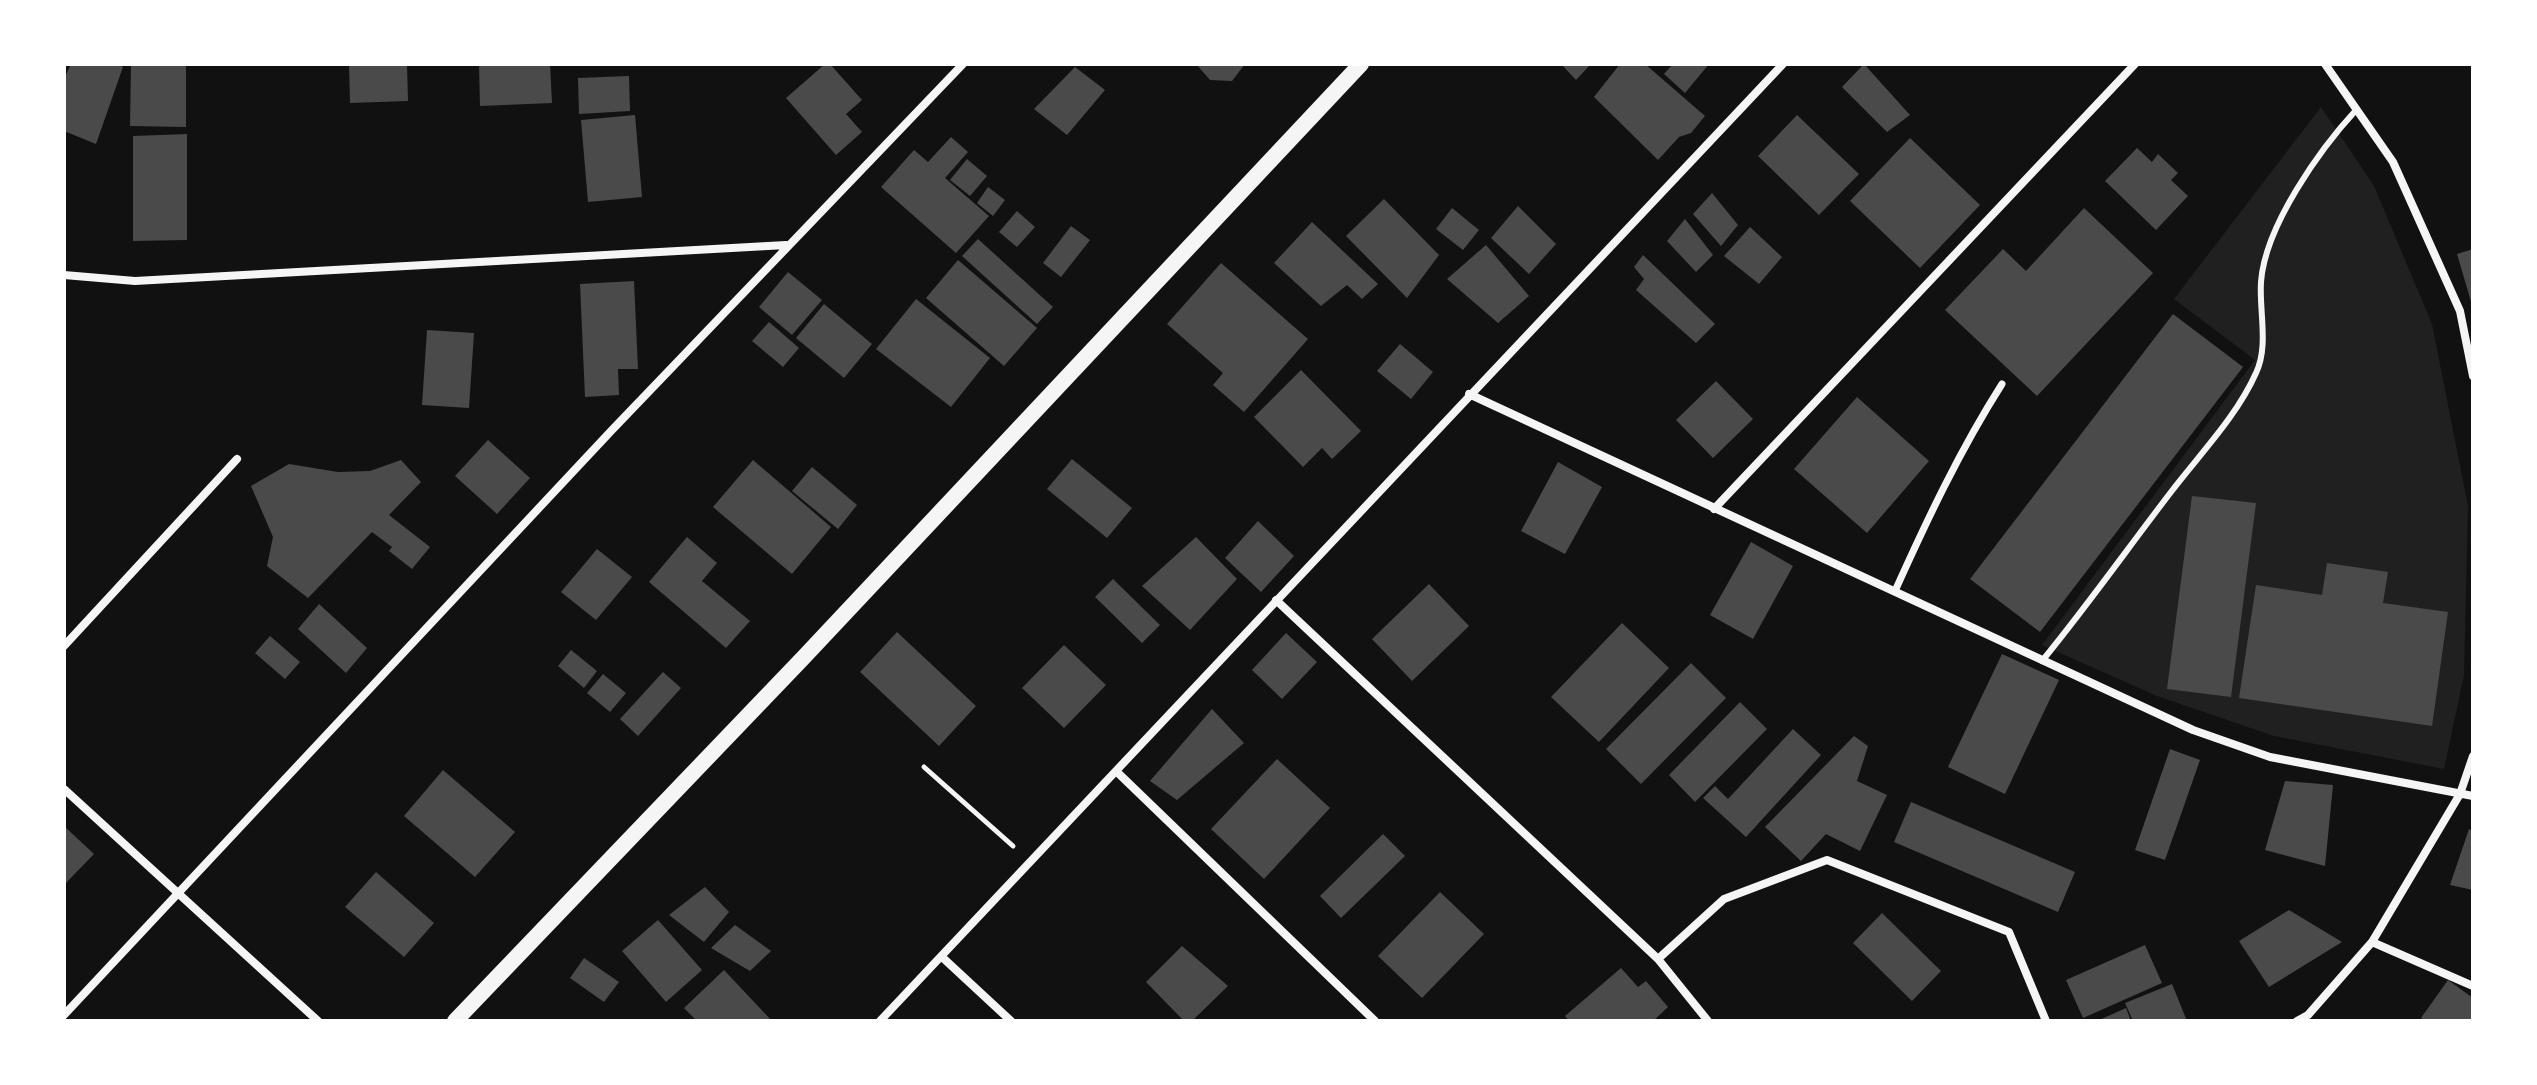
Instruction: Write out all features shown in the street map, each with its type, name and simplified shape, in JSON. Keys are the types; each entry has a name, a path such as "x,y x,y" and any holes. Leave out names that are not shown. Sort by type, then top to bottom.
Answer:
{"main road":[{"path":"455,1021 824,636 1361,64"}],"street":[{"path":"64,1015 787,245 963,64"},
{"path":"880,1021 1783,64"},
{"path":"1714,509 2135,64"},
{"path":"2325,64 2393,162 2460,311 2473,376"},
{"path":"64,275 135,281 787,245"},
{"path":"1895,591 1930,514 1975,427 2002,384"},
{"path":"1469,394 2193,730 2270,757 2473,796"},
{"path":"64,646 237,459"},
{"path":"1276,600 1658,959 1708,1021"},
{"path":"2297,1021 2309,1018 2372,942 2460,794 2473,756"},
{"path":"1116,771 1375,1021"},
{"path":"64,789 318,1021"},
{"path":"1658,959 1724,899 1827,860 2009,932 2046,1021"},
{"path":"2372,942 2473,986"},
{"path":"942,957 1011,1021"}],"lane":[{"path":"2042,661 2225,423 2257,371 2262,346 2261,279 2270,245 2299,186 2332,136 2358,108"}],"path":[{"path":"924,767 1031,861"}],"shaded area":[{"path":"2321,107 2374,186 2432,324 2468,506 2464,675 2444,769 2274,736 2157,696 2042,645 2255,360 2174,299"}],"building":[{"path":"71,64 118,64 123,67 96,144 64,131 64,79"},
{"path":"131,64 186,64 186,127 130,126"},
{"path":"349,64 407,64 408,101 350,103"},
{"path":"479,64 550,64 552,103 480,106"},
{"path":"825,64 830,64 862,100 846,114 862,132 836,155 786,98"},
{"path":"1196,64 1245,64 1232,81 1210,80"},
{"path":"1561,64 1591,64 1576,80"},
{"path":"1620,64 1645,64 1705,116 1691,133 1679,137 1658,160 1594,97"},
{"path":"1673,64 1709,64 1685,93 1664,74"},
{"path":"1864,64 1910,115 1887,132 1842,87"},
{"path":"1075,67 1105,90 1067,135 1034,109"},
{"path":"629,76 630,111 579,114 578,78"},
{"path":"635,115 642,197 588,202 581,120"},
{"path":"1797,115 1859,174 1819,215 1758,156"},
{"path":"187,134 187,240 133,241 133,136"},
{"path":"951,137 968,152 945,178 989,216 956,253 881,187 914,150 928,162"},
{"path":"1910,138 1980,205 1920,268 1850,201"},
{"path":"2137,148 2152,162 2158,154 2178,173 2171,180 2188,196 2156,230 2105,181"},
{"path":"967,159 987,176 970,196 950,180"},
{"path":"988,187 1005,200 993,216 977,203"},
{"path":"1712,193 1738,225 1721,246 1693,214"},
{"path":"1384,199 1439,255 1407,298 1346,236"},
{"path":"1518,206 1556,244 1529,274 1491,238"},
{"path":"1452,208 1479,230 1463,250 1436,229"},
{"path":"2084,208 2153,273 2037,396 1945,310 2003,249 2026,271"},
{"path":"1017,211 1035,227 1017,247 999,232"},
{"path":"1685,219 1713,255 1696,272 1667,241"},
{"path":"1312,222 1378,284 1362,299 1347,285 1321,306 1274,263"},
{"path":"1071,226 1090,240 1061,277 1043,263"},
{"path":"1750,227 1782,257 1759,284 1724,256"},
{"path":"978,239 1053,307 1037,324 962,256"},
{"path":"1486,245 1529,296 1498,323 1447,279"},
{"path":"2473,249 2473,305 2472,305 2457,254"},
{"path":"1643,255 1715,324 1696,343 1636,290 1644,279 1634,267"},
{"path":"958,260 1037,328 1004,366 926,298"},
{"path":"1221,263 1308,339 1244,412 1213,385 1223,373 1167,324"},
{"path":"788,272 822,300 792,335 759,307"},
{"path":"634,281 638,369 618,369 619,395 585,397 580,284"},
{"path":"916,299 990,358 951,407 876,349"},
{"path":"824,304 872,344 844,378 796,338"},
{"path":"2173,314 2243,367 2040,632 1970,579"},
{"path":"769,322 799,348 783,367 752,341"},
{"path":"427,330 474,333 469,408 422,405"},
{"path":"1400,344 1433,372 1411,399 1377,371"},
{"path":"1301,370 1361,431 1332,459 1322,448 1303,467 1254,417"},
{"path":"1716,381 1753,419 1713,458 1676,420"},
{"path":"1857,397 1929,461 1867,533 1794,469"},
{"path":"488,440 530,478 497,514 455,476"},
{"path":"1072,459 1132,508 1107,538 1047,489"},
{"path":"401,460 421,482 389,515 430,547 412,569 389,551 392,547 372,532 308,598 267,566 273,537 251,486 289,464 338,472 370,471"},
{"path":"753,460 831,527 792,574 713,507"},
{"path":"1558,462 1602,487 1565,554 1521,531"},
{"path":"812,467 857,505 838,529 792,491"},
{"path":"2192,496 2256,503 2231,697 2167,689"},
{"path":"1258,521 1294,556 1261,592 1225,558"},
{"path":"687,537 717,563 702,581 750,621 726,648 649,582"},
{"path":"1196,537 1237,579 1190,630 1142,586"},
{"path":"1751,542 1793,566 1753,639 1710,615"},
{"path":"597,549 632,577 596,620 561,592"},
{"path":"2327,563 2388,572 2383,603 2448,612 2432,726 2239,698 2256,585 2322,595"},
{"path":"1113,579 1160,625 1142,643 1095,597"},
{"path":"1429,584 1469,626 1412,681 1372,639"},
{"path":"319,604 367,648 346,673 298,629"},
{"path":"1622,623 1669,668 1599,742 1551,697"},
{"path":"897,632 976,706 939,746 860,672"},
{"path":"1286,633 1317,662 1282,699 1252,670"},
{"path":"270,636 300,662 285,679 255,653"},
{"path":"1064,645 1106,685 1064,728 1022,688"},
{"path":"571,650 597,671 584,688 558,666"},
{"path":"2002,654 2059,680 2005,794 1948,767"},
{"path":"1691,663 1726,698 1641,784 1606,749"},
{"path":"663,672 681,688 638,736 620,719"},
{"path":"603,674 626,693 610,712 587,693"},
{"path":"1740,702 1767,729 1695,802 1669,775"},
{"path":"1212,709 1244,743 1177,800 1150,781"},
{"path":"1793,729 1821,755 1746,837 1703,798 1715,786 1728,799"},
{"path":"1854,736 1868,746 1857,781 1887,795 1860,851 1826,834 1801,861 1765,827"},
{"path":"2170,749 2200,760 2165,860 2135,850"},
{"path":"1277,759 1330,808 1264,879 1211,829"},
{"path":"443,770 515,832 475,877 404,816"},
{"path":"2285,781 2333,785 2325,866 2265,850"},
{"path":"1911,802 2075,872 2058,912 1894,842"},
{"path":"64,826 94,854 64,885"},
{"path":"2469,829 2473,831 2473,890 2450,885"},
{"path":"1383,834 1405,856 1341,918 1320,896"},
{"path":"376,872 434,923 404,957 345,907"},
{"path":"705,887 729,912 704,942 669,915"},
{"path":"1440,892 1484,934 1422,998 1378,956"},
{"path":"2289,910 2342,942 2269,987 2239,941"},
{"path":"1882,913 1941,971 1912,1001 1853,943"},
{"path":"658,920 702,970 666,1002 622,951"},
{"path":"735,925 771,951 750,971 711,948"},
{"path":"2145,945 2162,983 2083,1018 2066,980"},
{"path":"1182,946 1228,986 1192,1021 1184,1021 1146,982"},
{"path":"584,958 619,982 604,1002 570,978"},
{"path":"1621,968 1638,987 1646,981 1668,1007 1653,1021 1569,1021 1565,1016"},
{"path":"724,970 772,1021 697,1021 684,1008"},
{"path":"2448,980 2473,998 2473,1021 2425,1021 2421,1018"},
{"path":"2172,984 2187,1021 2133,1021 2125,1003"},
{"path":"2126,1008 2131,1021 2097,1021"}]}
